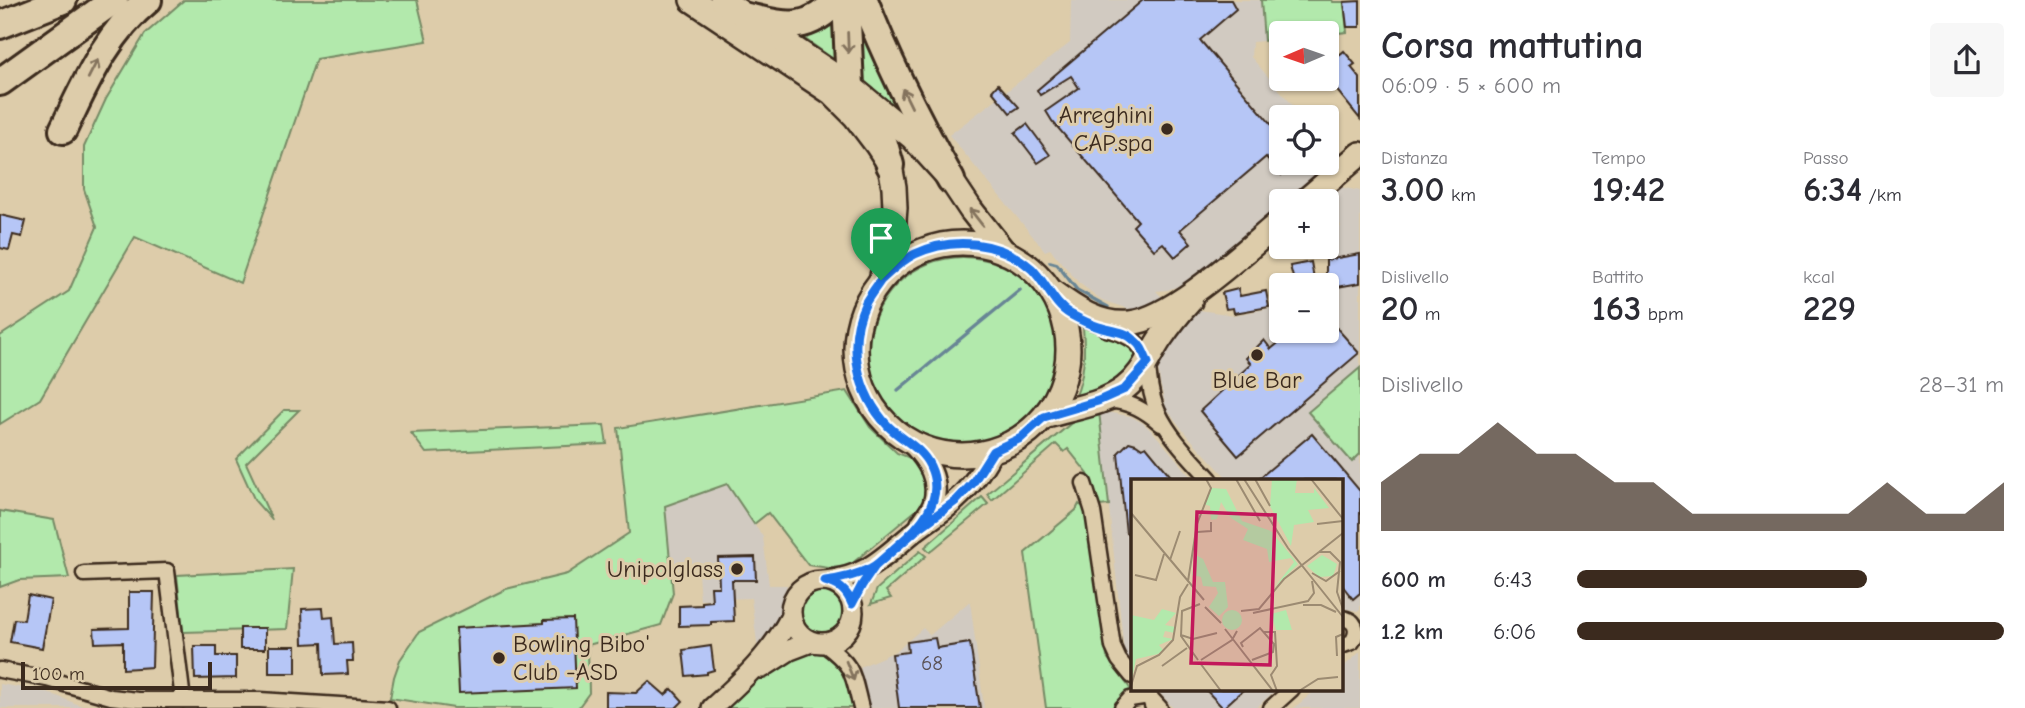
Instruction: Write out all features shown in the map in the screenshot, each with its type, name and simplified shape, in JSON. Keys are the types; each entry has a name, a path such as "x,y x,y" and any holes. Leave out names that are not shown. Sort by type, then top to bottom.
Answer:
{"highway":[{"path":"0,25 63,0"},
{"path":"0,64 89,0"},
{"path":"0,82 114,0"},
{"path":"63,130 100,57 129,15 148,0"},
{"path":"747,17 785,26 805,23 822,15 837,0"},
{"path":"846,0 850,86 884,144 890,165"},
{"path":"864,0 883,49 916,118 951,180"}],"main road":[{"path":"692,0 832,93 855,116 890,165 894,187 894,221 881,280"},
{"path":"722,0 850,86 912,137 951,180 1004,252"},
{"path":"1319,189 1360,153"},
{"path":"1054,298 1100,320 1130,323 1149,318 1179,302 1207,282 1269,231"},
{"path":"973,243 1004,252 1029,267 1054,298 1067,335 1067,364 1059,392 1044,417 1021,438 993,451 972,455 931,452 890,428 873,407 861,382 856,356 858,328 866,303 881,280 896,266 932,247 973,243"},
{"path":"1044,417 1098,401 1125,389 1148,363 1158,342 1175,318 1207,282"},
{"path":"912,443 930,465 935,493 933,505 915,531"},
{"path":"852,604 875,566 915,531 957,500 972,484 993,451"},
{"path":"712,708 746,677 782,634 791,616 793,600 803,587 817,581 850,576 875,566"},
{"path":"746,677 790,650 836,640 849,628 853,616 849,597 839,586 825,581"},
{"path":"791,616 795,629 805,639 818,643"}],"street":[{"path":"1054,298 1090,324 1133,338 1142,348 1148,363 1157,410 1168,429 1208,479"},
{"path":"1098,401 1114,401 1135,406 1168,429"},
{"path":"1084,483 1093,512 1113,647 1131,675"},
{"path":"84,574 167,571 183,700"},
{"path":"1342,618 1351,621 1358,628 1352,642 1342,646"},
{"path":"818,643 844,659 851,668 860,708"},
{"path":"0,670 47,679 111,697 138,700 260,699 388,708"},
{"path":"1271,708 1291,690"},
{"path":"1122,708 1130,699 1149,697 1160,708"}],"shaded area":[{"path":"1071,0 1261,0 1264,41 1252,42 1251,57 1269,78 1269,91 1280,91 1293,105 1269,105 1269,175 1316,175 1299,189 1269,189 1269,215 1189,282 1168,290 1156,291 1166,301 1137,312 1102,300 1079,283 1050,249 1045,251 949,135 1070,43"},
{"path":"1340,187 1360,191 1360,368 1309,413 1352,461 1360,454 1358,611 1342,608 1342,479 1228,479 1185,433 1166,408 1158,366 1166,343 1199,310 1234,315 1269,308 1269,343 1339,343 1339,273 1333,273 1330,259 1339,259 1341,226 1338,189"},
{"path":"1099,411 1130,416 1143,423 1193,479 1131,479 1131,661 1124,652"},
{"path":"727,484 763,537 769,585 787,585 780,621 758,650 751,598 700,600 698,574 671,575 665,506"},
{"path":"970,601 984,708 870,708 860,667 896,651 923,628 930,635"},
{"path":"1360,652 1360,708 1294,708 1316,690 1342,690 1342,668"},
{"path":"0,684 47,692 87,708 0,708"},
{"path":"1157,690 1276,690 1256,708 1173,708"}],"green space":[{"path":"184,0 417,0 427,41 316,59 240,283 135,237 40,399 0,424 0,336 69,291 97,227 84,189 84,147 106,99 145,34"},
{"path":"1261,0 1344,2 1347,32 1339,33 1339,21 1269,21 1269,40 1264,41"},
{"path":"855,3 906,118 861,85"},
{"path":"836,15 839,63 798,34"},
{"path":"963,257 999,264 1030,284 1050,315 1057,351 1050,387 1030,418 999,438 963,445 927,438 896,418 876,387 869,351 876,315 896,284 927,264"},
{"path":"1083,327 1125,341 1137,350 1139,361 1115,387 1075,398 1084,363"},
{"path":"1360,368 1360,454 1352,462 1308,412"},
{"path":"847,391 870,427 897,453 913,459 926,475 927,491 920,507 849,566 829,568 808,565 768,513 754,524 727,484 665,506 673,593 661,625 588,645 589,693 578,708 454,708 390,698 400,660 419,632 506,589 567,574 629,533 618,428"},
{"path":"284,410 299,410 246,463 272,520 255,501 236,459"},
{"path":"1099,411 1109,505 1099,506 1088,474 1068,449 1064,452 1056,444 992,500 987,494 1075,420"},
{"path":"604,425 607,444 426,453 411,433"},
{"path":"982,497 988,504 930,552 925,547"},
{"path":"1079,504 1086,509 1088,518 1107,657 1132,691 1120,698 1115,708 1046,708 1025,553 1076,510"},
{"path":"0,511 54,520 69,578 19,580 0,587"},
{"path":"920,551 926,556 886,591 891,598 871,604 877,589"},
{"path":"293,569 287,629 183,632 177,575"},
{"path":"823,590 832,591 839,596 844,603 844,621 839,628 832,633 823,634 814,633 807,628 802,621 801,612 802,603 807,596 814,591"},
{"path":"817,650 835,660 845,673 855,708 724,708 779,664 804,652"}],"building":[{"name":"Arreghini CAP.spa","path":"1143,0 1231,0 1236,9 1200,40 1269,122 1269,160 1266,157 1180,230 1191,243 1175,257 1163,243 1154,250 1133,226 1138,221 1046,111 1079,88 1071,76 1040,95 1037,90"},
{"path":"1360,1 1360,27 1347,27 1344,2"},
{"path":"1344,51 1355,64 1351,67 1360,78 1360,119 1337,91 1339,55"},
{"path":"998,84 1019,107 1010,113 992,91"},
{"path":"1027,124 1050,155 1038,163 1015,133"},
{"path":"0,215 26,221 22,237 13,235 9,250 0,248"},
{"path":"1360,254 1360,283 1339,287 1339,273 1326,273 1326,260"},
{"path":"1311,262 1313,273 1292,273 1290,266"},
{"path":"1238,289 1240,296 1266,291 1269,307 1234,313 1233,308 1226,309 1222,293"},
{"path":"1339,331 1359,353 1238,456 1200,411 1251,364 1246,358 1264,340 1271,349 1278,343 1339,343"},
{"path":"1312,434 1360,491 1360,593 1353,599 1342,585 1342,479 1258,479"},
{"path":"1129,442 1142,448 1146,446 1173,479 1131,479 1131,533 1126,533 1118,453"},
{"path":"755,557 756,580 732,580 734,621 679,626 679,606 702,605 702,602 712,601 711,587 719,587 718,558"},
{"path":"129,592 154,592 152,667 123,669 123,642 95,643 94,629 129,628"},
{"path":"28,595 51,600 42,648 10,642 14,619 24,620"},
{"path":"323,608 324,618 333,617 335,644 352,643 353,661 347,661 348,674 323,675 322,643 303,644 302,609"},
{"name":"Bowling Bibo' Club -ASD","path":"573,619 576,688 459,693 456,628"},
{"path":"240,628 265,628 265,649 240,649"},
{"path":"935,638 937,648 970,643 980,708 899,708 892,654 908,652 907,642"},
{"path":"194,646 216,646 216,656 236,656 236,678 195,679"},
{"path":"269,646 296,646 296,673 269,673"},
{"path":"711,646 714,670 707,674 686,676 683,650"},
{"path":"649,681 665,695 672,689 683,701 676,708 606,708 606,692 636,693"},
{"path":"1206,690 1243,690 1223,708"}],"waterway":[{"path":"1050,262 1057,264 1077,290 1108,307"},
{"path":"898,390 1020,290"}],"place":[{"name":"Arreghini CAP.spa","path":"1167,129"},
{"name":"Blue Bar","path":"1257,355"},
{"name":"Unipolglass","path":"737,569"},
{"name":"Bowling Bibo' Club -ASD","path":"499,658"}],"route":[{"path":"881,280 866,303 858,328 856,356 861,382 873,407 890,428 912,443 930,465 935,493 933,505 915,531 875,566 850,576 825,581 845,591 852,604 875,566 915,531 957,500 972,484 993,451 1021,438 1044,417 1098,401 1125,389 1148,363 1142,348 1133,338 1069,314 1059,307 1049,289 1029,267 1017,258 993,248 973,243 932,247 896,266 881,280"}]}
